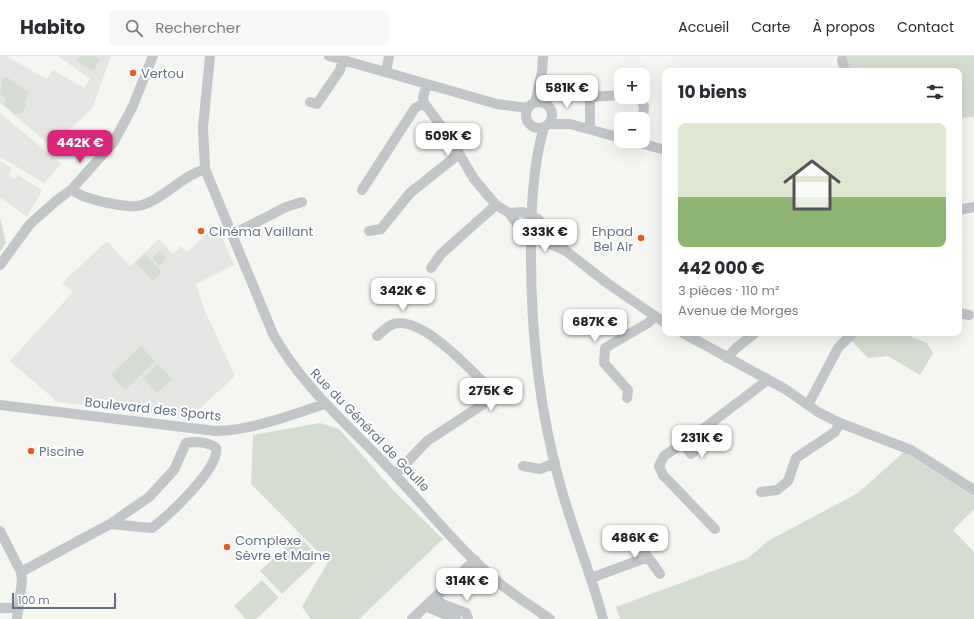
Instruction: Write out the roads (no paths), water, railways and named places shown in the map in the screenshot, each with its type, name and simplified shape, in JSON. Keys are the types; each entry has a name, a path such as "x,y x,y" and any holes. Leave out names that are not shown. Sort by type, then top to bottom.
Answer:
{"street":[{"path":"0,264 30,224 72,189 104,154 119,133 132,108 152,56"},
{"name":"Rue du Général de Gaulle","path":"210,56 202,127 205,169 231,235 274,334 295,369 325,404 395,474 474,560 502,586 550,619"},
{"path":"329,56 497,104 526,118 533,127 537,156"},
{"path":"386,72 390,56"},
{"path":"526,118 532,106 542,72 543,56"},
{"path":"310,102 318,104 340,70 344,60"},
{"path":"842,60 844,68"},
{"path":"542,72 549,109 547,126 537,156 531,214 531,299 536,361 543,408 559,483 591,578 608,619"},
{"path":"427,84 423,97 424,103 450,138 474,179 496,205 508,213 523,232 566,251 662,320"},
{"path":"590,129 590,98 614,96"},
{"path":"362,190 415,108 424,103"},
{"path":"497,104 532,106 543,103 570,124"},
{"path":"533,127 570,124 614,136"},
{"path":"650,145 662,149"},
{"path":"369,231 381,229 410,193 459,154"},
{"path":"72,189 88,198 125,206 138,206 147,203 192,174 205,169"},
{"path":"231,235 286,207 302,202"},
{"path":"431,268 441,254 496,205"},
{"path":"962,209 974,207"},
{"path":"508,213 523,212 531,214 541,222 566,251"},
{"path":"627,398 628,390 604,363 605,348 648,323 655,316"},
{"path":"377,336 394,324 405,323 419,328 444,344 485,384 488,394 482,405 426,441 395,474"},
{"path":"688,336 766,378 808,405 840,423 911,450 974,490"},
{"path":"727,358 736,348 751,336"},
{"path":"808,405 838,348 850,336"},
{"path":"715,529 663,475 659,466 664,456 695,435 765,382 766,378"},
{"name":"Boulevard des Sports","path":"0,405 216,431 238,429 283,418 325,404"},
{"path":"761,492 777,490 788,481 796,458 835,432 840,423"},
{"path":"21,572 110,524 140,504 157,490 174,470 186,443 192,442 213,445 216,448 217,453 211,466 186,497 164,519 152,528 110,524"},
{"path":"523,466 540,469 555,462"},
{"path":"0,531 21,572 22,581 17,619"},
{"path":"626,532 648,557 660,574"},
{"path":"591,578 648,557"},
{"path":"412,619 474,560"},
{"path":"595,589 603,619"},
{"path":"435,597 442,604 466,613 468,619"},
{"path":"427,605 432,609 456,619"},
{"path":"0,608 18,608"}],"place":[{"name":"Vertou","path":"133,73"},
{"name":"Cinéma Vaillant","path":"201,231"},
{"name":"Ehpad Bel Air","path":"641,238"},
{"name":"Piscine","path":"31,451"},
{"name":"Complexe Sèvre et Maine","path":"227,547"}]}
